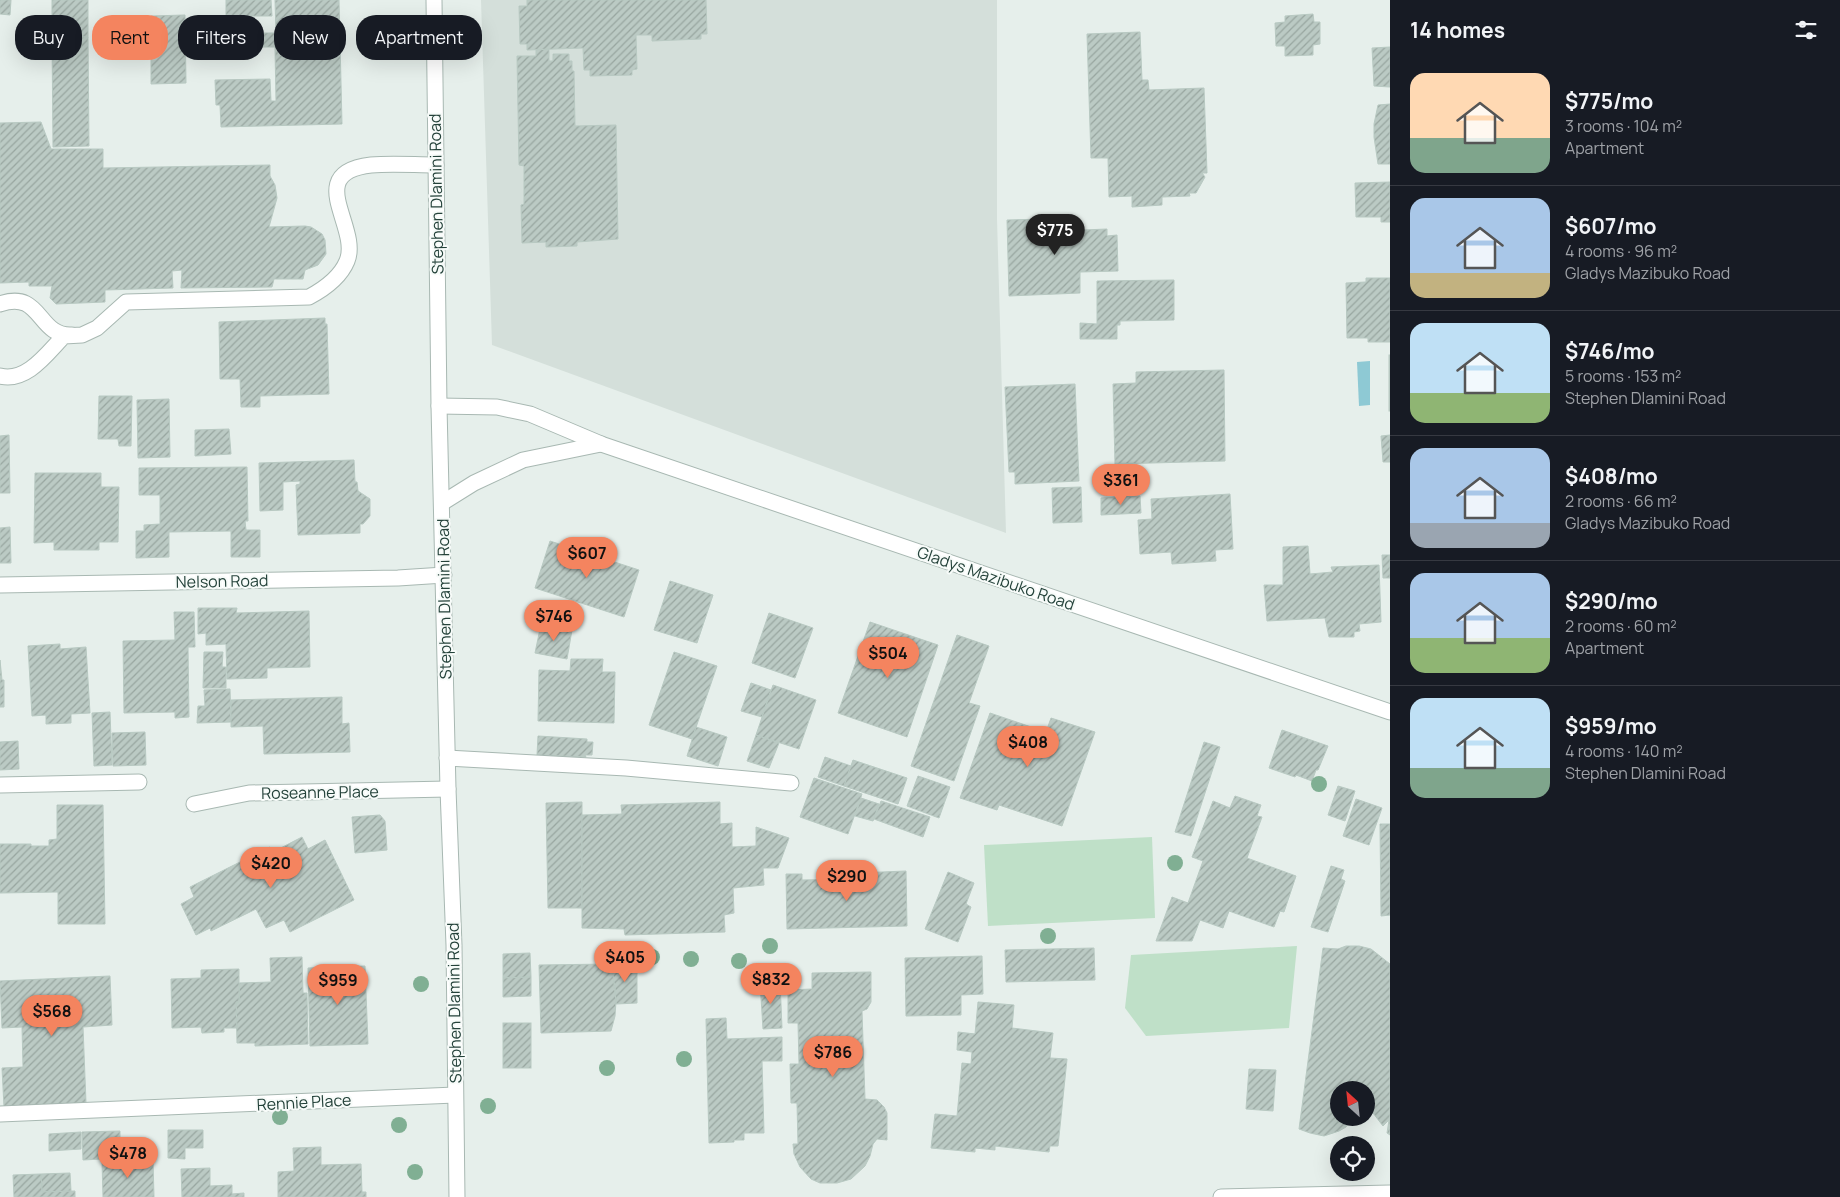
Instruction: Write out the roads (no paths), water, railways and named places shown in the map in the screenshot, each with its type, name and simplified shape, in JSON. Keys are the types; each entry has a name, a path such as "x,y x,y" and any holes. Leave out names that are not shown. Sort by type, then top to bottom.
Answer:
{"street":[{"name":"Stephen Dlamini Road","path":"434,0 439,406 447,758 454,944 457,1197"},
{"path":"0,376 18,375 32,368 64,336 82,334 97,328 126,302 309,297 322,290 340,274 348,260 349,248 346,230 336,196 337,184 342,176 353,170 370,165 436,166"},
{"path":"0,304 14,300 30,305 42,317 49,329 59,334 69,335 82,333 107,318 113,311 122,292"},
{"name":"Gladys Mazibuko Road","path":"439,406 489,406 530,414 601,444 1390,712"},
{"path":"442,503 474,483 523,460 601,444"},
{"name":"Nelson Road","path":"0,585 398,578 444,575"},
{"path":"447,758 635,769 791,783"},
{"path":"0,785 140,782"},
{"name":"Roseanne Place","path":"194,804 249,793 448,788"},
{"name":"Rennie Place","path":"0,1114 455,1095"},
{"path":"1222,1197 1390,1193"}],"water":[{"path":"1370,361 1370,405 1359,406 1357,362"}]}
